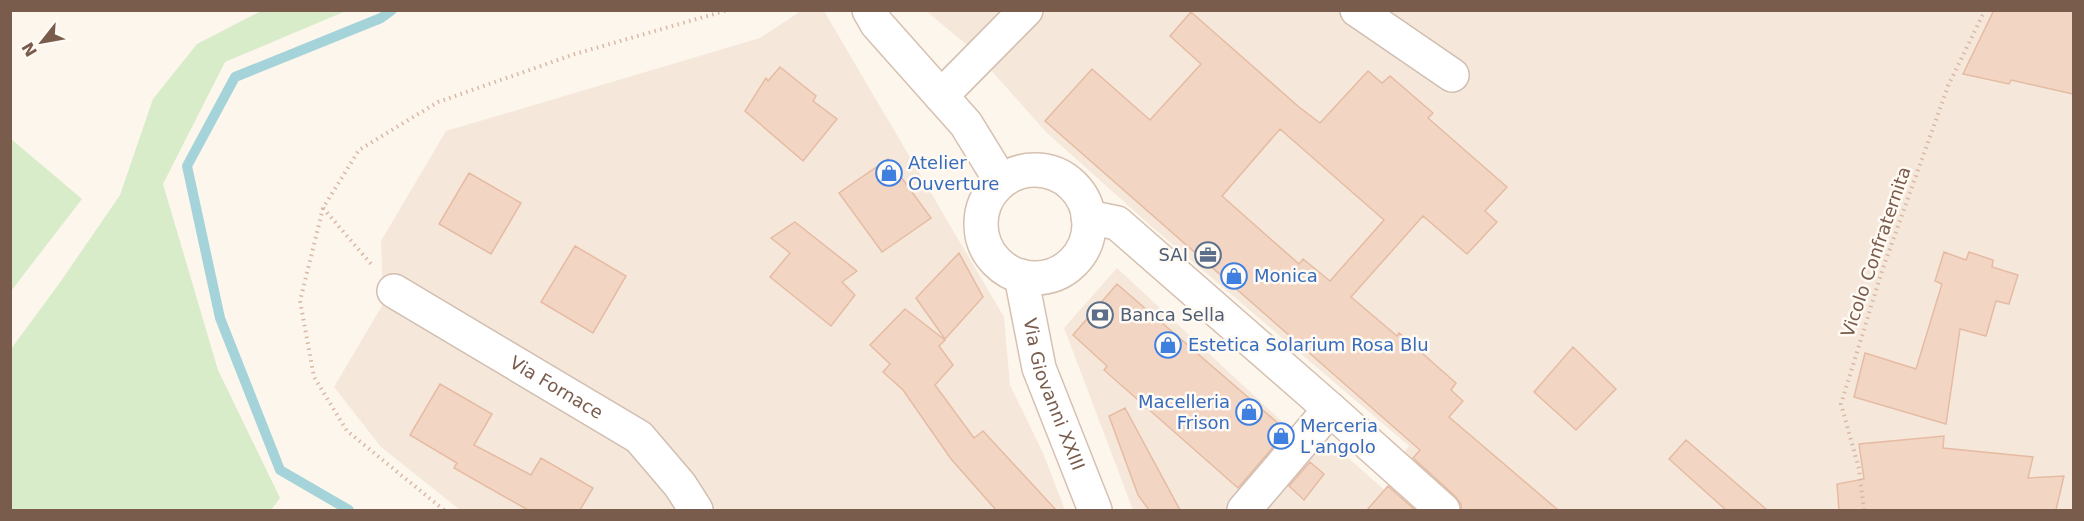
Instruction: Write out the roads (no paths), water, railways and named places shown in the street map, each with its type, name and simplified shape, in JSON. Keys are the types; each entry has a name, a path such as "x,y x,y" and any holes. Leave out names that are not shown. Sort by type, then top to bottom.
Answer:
{"main road":[{"path":"869,10 878,24 966,123 1001,181"},
{"path":"942,96 1026,10"},
{"path":"1357,10 1452,75"},
{"path":"1031,170 1047,171 1062,177 1075,187 1084,201 1088,217 1088,234 1082,251 1071,264 1056,274 1038,278 1021,276 999,264 984,243 980,226 982,209 990,193 1001,181 1015,173 1031,170"},
{"path":"1088,217 1117,223 1330,408 1443,510"},
{"name":"Via Giovanni XXIII","path":"1021,276 1040,368 1095,510"},
{"name":"Via Fornace","path":"394,291 639,437 680,485 696,510"},
{"path":"1244,510 1330,408"}],"waterway":[{"path":"349,510 280,470 220,318 187,166 235,77 381,18 392,10"}],"place":[{"name":"Atelier Ouverture","path":"889,173"},
{"name":"SAI","path":"1208,255"},
{"name":"Monica","path":"1234,276"},
{"name":"Banca Sella","path":"1100,315"},
{"name":"Estetica Solarium Rosa Blu","path":"1168,345"},
{"name":"Macelleria Frison","path":"1249,412"},
{"name":"Merceria L'angolo","path":"1281,436"}]}
